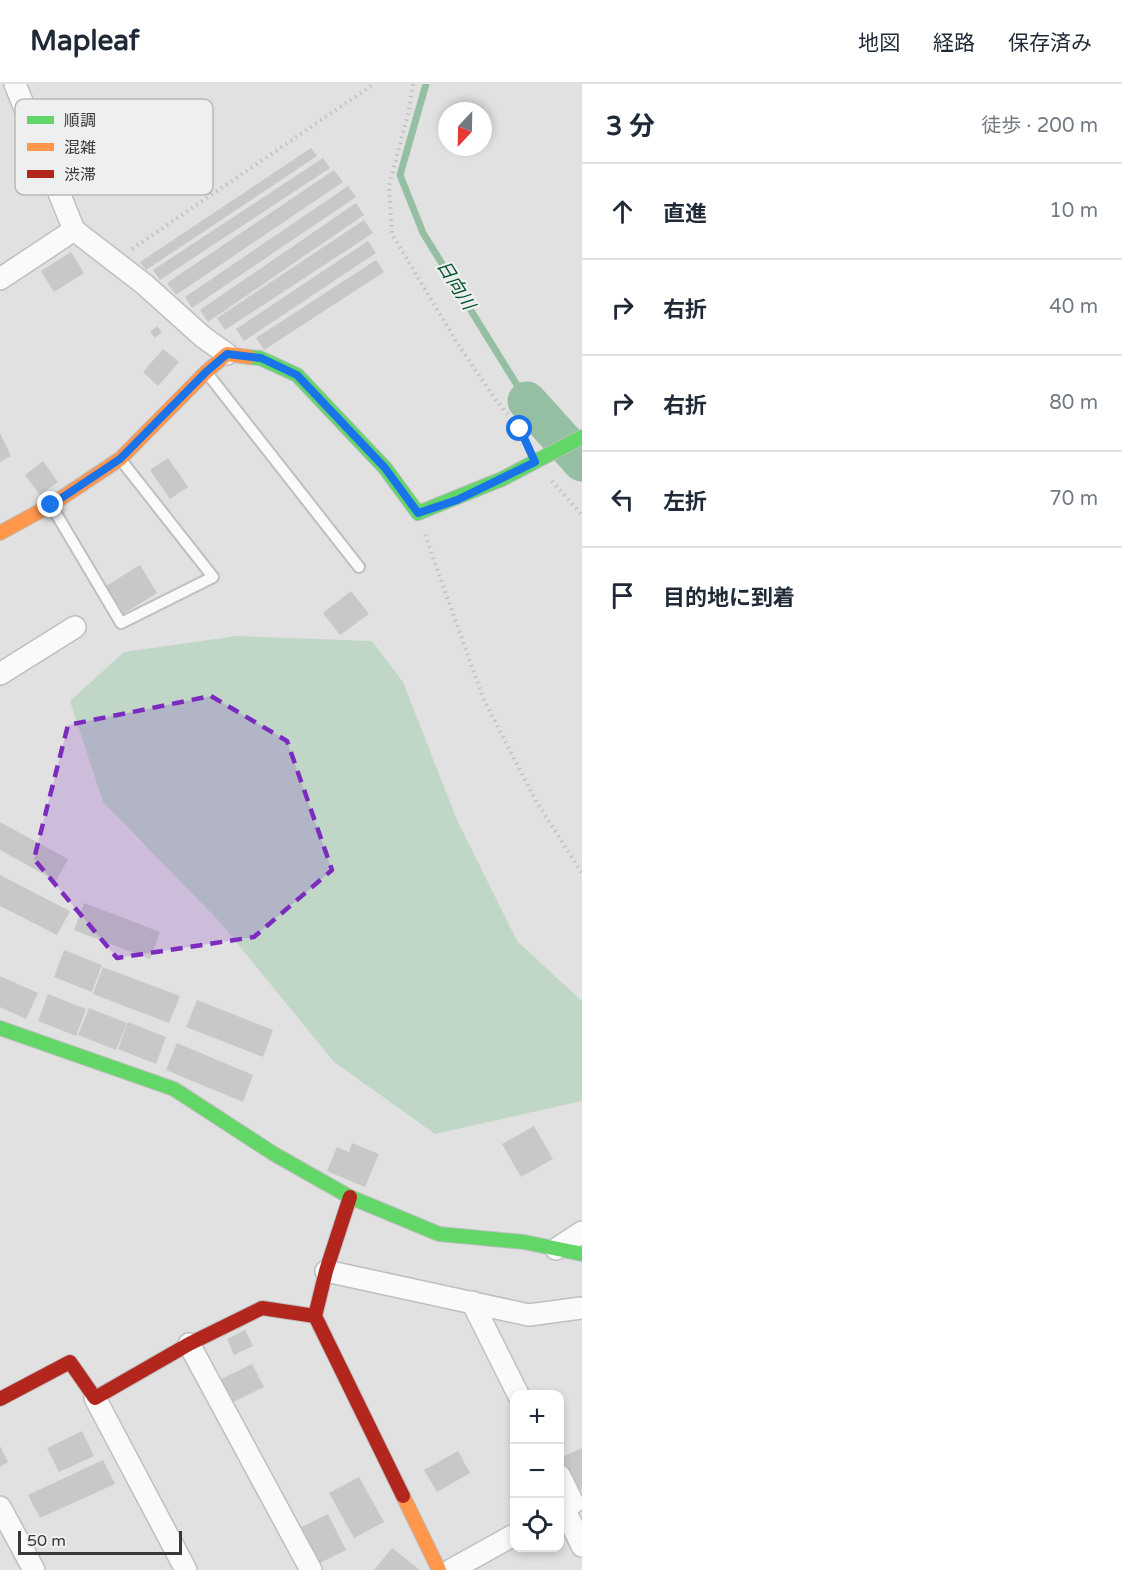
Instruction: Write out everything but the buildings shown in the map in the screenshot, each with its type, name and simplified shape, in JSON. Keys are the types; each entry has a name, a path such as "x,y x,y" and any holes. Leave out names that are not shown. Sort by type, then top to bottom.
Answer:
{"street":[{"path":"15,84 21,99"},
{"path":"60,195 74,230 144,284 203,337 227,354 261,358 297,375 385,468 418,513 457,500 549,456 582,437"},
{"path":"0,279 74,230"},
{"path":"0,533 51,505 120,459 206,372 227,354"},
{"path":"0,674 75,627"},
{"path":"0,1028 174,1089 274,1154 350,1197 439,1234 524,1242 582,1254"},
{"path":"350,1197 326,1271 315,1316 440,1570"},
{"path":"556,1249 582,1232"},
{"path":"326,1271 529,1315 582,1308"},
{"path":"472,1302 516,1390"},
{"path":"95,1398 189,1344 262,1308 315,1316"},
{"path":"189,1344 311,1570"},
{"path":"0,1399 70,1362 95,1398 186,1570"},
{"path":"564,1488 582,1546"},
{"path":"0,1507 34,1570"},
{"path":"450,1570 510,1537"}],"lane":[{"path":"206,372 359,567"},
{"path":"51,505 121,623 213,578 120,459"}],"path":[{"path":"213,194 374,84"},
{"path":"412,84 409,110 389,186 392,234 459,346 496,400 520,429 535,462 582,515"},
{"path":"114,261 211,195"},
{"path":"418,513 483,698 536,801 582,873"}],"highlighted area":[{"path":"211,696 287,741 332,870 254,937 117,958 34,859 68,725"}],"green space":[{"path":"237,636 372,641 403,682 457,820 517,941 582,1001 582,1101 435,1134 334,1062 218,920 103,802 70,701 124,652"}],"waterway":[{"name":"日向川","path":"426,84 400,175 423,233 527,401"},
{"name":"日向川","path":"527,401 582,462"}],"traffic: fast":[{"path":"249,357 260,358 297,375 385,468 418,513 502,479 582,437"},
{"path":"0,1028 174,1089 274,1154 350,1197 439,1234 524,1242 582,1254"}],"traffic: slow":[{"path":"0,533 51,505 120,459 206,372 227,354 249,357"},
{"path":"403,1496 439,1570"}],"traffic: jam":[{"path":"350,1197 326,1271 315,1316 403,1496"},
{"path":"0,1399 70,1362 95,1398 189,1344 262,1308 315,1316"}],"route":[{"path":"51,505 120,459 206,372 227,354 261,358 297,375 385,468 418,513 457,500 535,462 520,429"}]}
